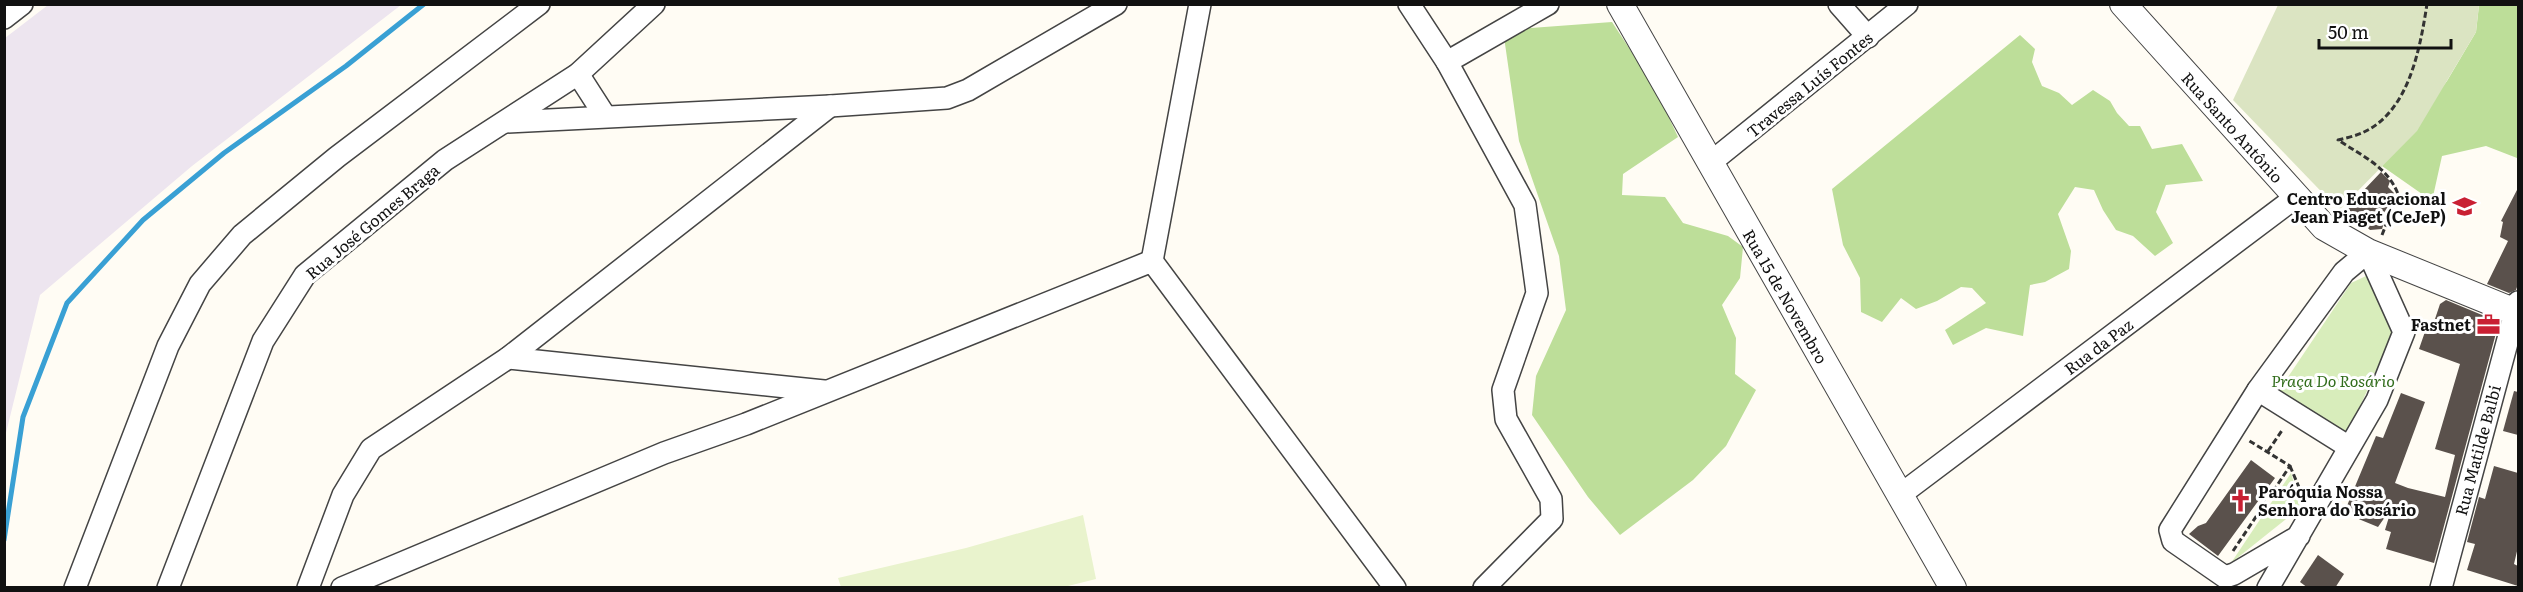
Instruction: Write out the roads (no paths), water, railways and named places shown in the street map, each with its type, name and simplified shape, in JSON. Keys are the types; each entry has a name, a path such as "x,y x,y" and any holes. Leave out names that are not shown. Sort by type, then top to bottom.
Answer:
{"street":[{"path":"4,18 22,4"},
{"path":"75,588 168,346 200,284 242,235 337,157 539,4"},
{"name":"Rua José Gomes Braga","path":"168,588 262,341 305,275 445,160 578,74 654,4"},
{"path":"505,122 947,98 968,90 1116,4"},
{"path":"1200,4 1152,261 1395,588"},
{"path":"1409,4 1447,62 1525,205 1537,293 1503,390 1506,419 1551,499 1552,519 1484,588"},
{"path":"1447,62 1548,4"},
{"name":"Rua 15 de Novembro","path":"1620,4 1953,588"},
{"path":"1839,4 1868,37"},
{"name":"Travessa Luís Fontes","path":"1710,163 1907,4"},
{"name":"Rua Santo Antônio","path":"2123,4 2324,227 2374,245 2517,309"},
{"path":"578,74 605,116"},
{"path":"308,588 343,495 371,449 508,358 830,106"},
{"name":"Rua da Paz","path":"1900,495 2296,197"},
{"path":"2268,588 2299,536 2377,400 2403,332 2374,245 2344,272 2258,390 2170,530 2173,541 2225,577 2299,536"},
{"path":"342,588 664,453 746,424 1152,261"},
{"name":"Rua Matilde Balbi","path":"2441,588 2517,309"},
{"path":"508,358 827,391"},
{"path":"2258,390 2349,447"}],"waterway":[{"path":"4,540 23,417 67,303 143,220 224,153 346,66 424,4"}],"place":[{"name":"Centro Educacional Jean Piaget (CeJeP)","path":"2464,207"},
{"name":"Fastnet","path":"2489,324"},
{"name":"Paróquia Nossa Senhora do Rosário","path":"2240,500"}],"park label":[{"name":"Praça Do Rosário","path":"2333,380"}]}
